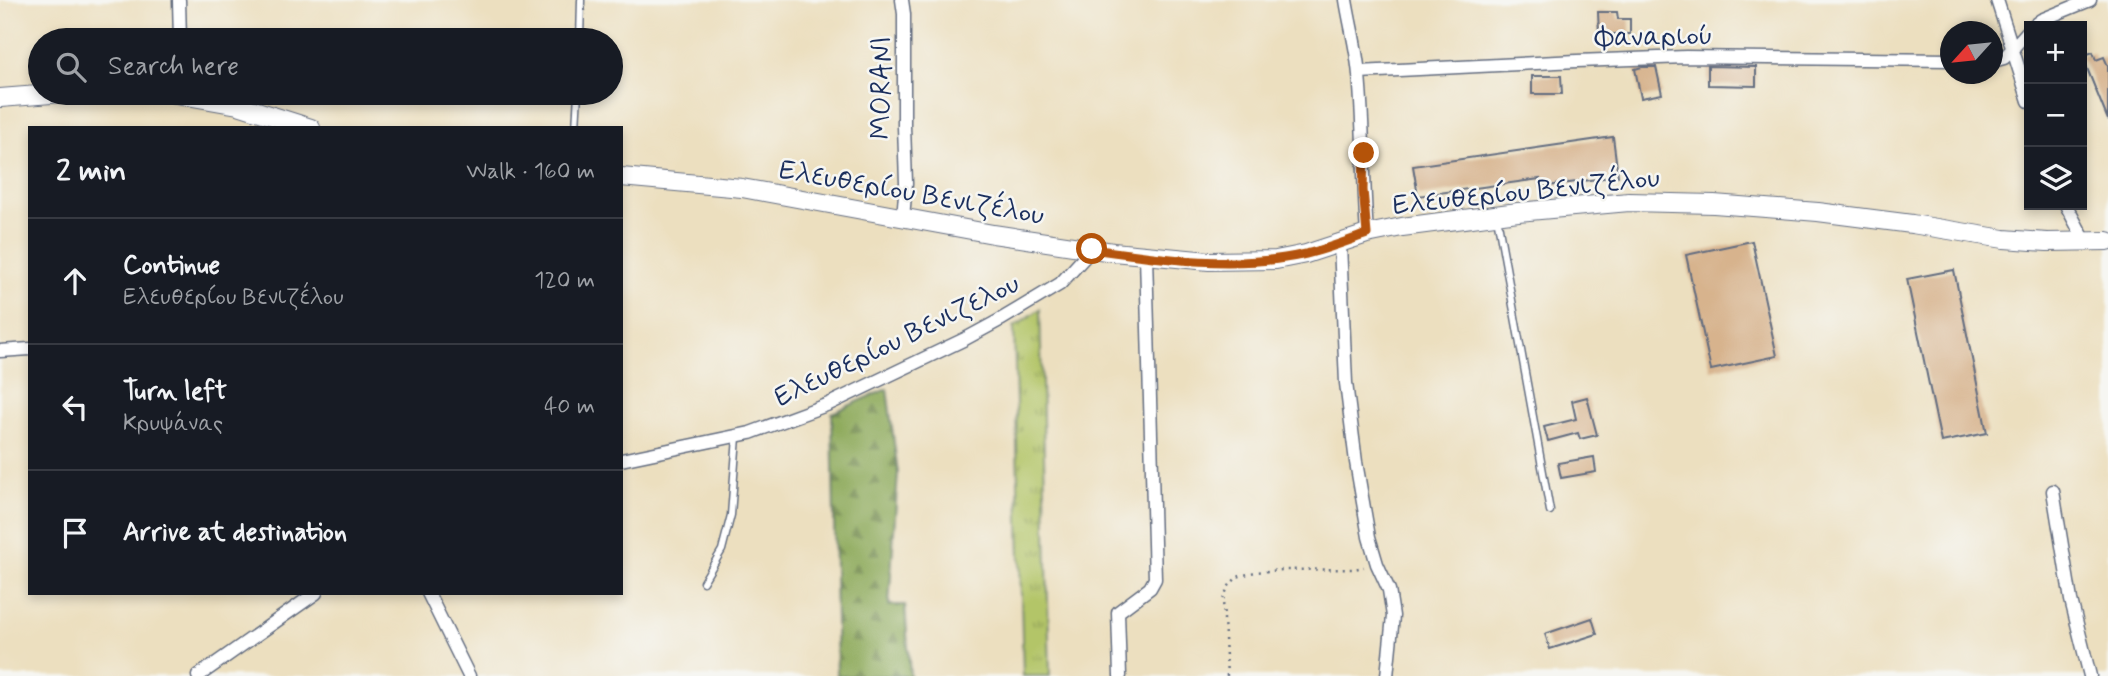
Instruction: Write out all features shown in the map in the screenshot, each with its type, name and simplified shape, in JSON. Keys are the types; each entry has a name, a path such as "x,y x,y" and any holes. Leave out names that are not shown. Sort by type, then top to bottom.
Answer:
{"main road":[{"path":"0,98 28,96"},
{"path":"238,105 305,126"},
{"name":"Ελευθερίου Βενιζέλου","path":"623,177 742,188 1092,249 1209,261 1258,261 1306,254 1367,234 1402,227 1609,203 1669,202 1818,212 2004,239 2108,241"}],"street":[{"path":"179,0 180,28"},
{"name":"MORANI","path":"902,0 906,183 903,218"},
{"path":"1346,0 1359,72 1367,234"},
{"path":"1997,0 2024,85"},
{"path":"2040,21 2090,0"},
{"path":"2003,58 2024,35"},
{"name":"Φαναριού","path":"1359,72 1686,57 1940,60"},
{"path":"2069,210 2085,241"},
{"path":"1340,244 1346,383 1362,499 1369,537 1389,590 1393,616 1387,676"},
{"name":"Ελευθερίου Βενιζελου","path":"623,460 737,437 829,404 965,339 1060,284 1092,249"},
{"path":"1119,676 1118,612 1150,588 1155,579 1146,256"},
{"path":"0,351 28,349"},
{"path":"2053,491 2071,600 2090,676"},
{"path":"198,676 313,595"},
{"path":"429,595 469,676"}],"lane":[{"path":"580,28 581,0"},
{"path":"576,126 577,105"},
{"path":"1497,215 1550,511"},
{"path":"703,582 722,550 731,515 737,437"}],"path":[{"path":"1227,676 1223,600 1228,587 1237,577 1255,572 1354,569 1377,564"}],"green space":[{"path":"1040,309 1050,676 1023,676 1014,327"},
{"path":"887,389 898,473 889,605 905,605 910,676 837,676 832,413"}],"building":[{"path":"1598,12 1617,12 1618,19 1630,19 1630,34 1599,34"},
{"path":"2093,52 2096,60 2104,57 2108,66 2108,120 2087,68 2087,54"},
{"path":"1708,66 1756,67 1756,86 1708,85"},
{"path":"1656,67 1662,94 1641,98 1635,69"},
{"path":"1532,76 1561,76 1562,94 1532,94"},
{"path":"1613,137 1618,176 1541,187 1540,179 1418,196 1413,166"},
{"path":"1752,241 1777,356 1711,370 1686,255"},
{"path":"1954,270 1987,433 1941,442 1907,279"},
{"path":"1587,397 1597,435 1580,439 1578,433 1548,441 1544,427 1576,419 1572,401"},
{"path":"1594,457 1596,472 1561,478 1558,463"},
{"path":"1592,618 1597,634 1550,649 1545,634"}],"route":[{"path":"1092,249 1146,256 1236,262 1276,260 1340,244 1367,234 1363,190 1364,153"}]}
